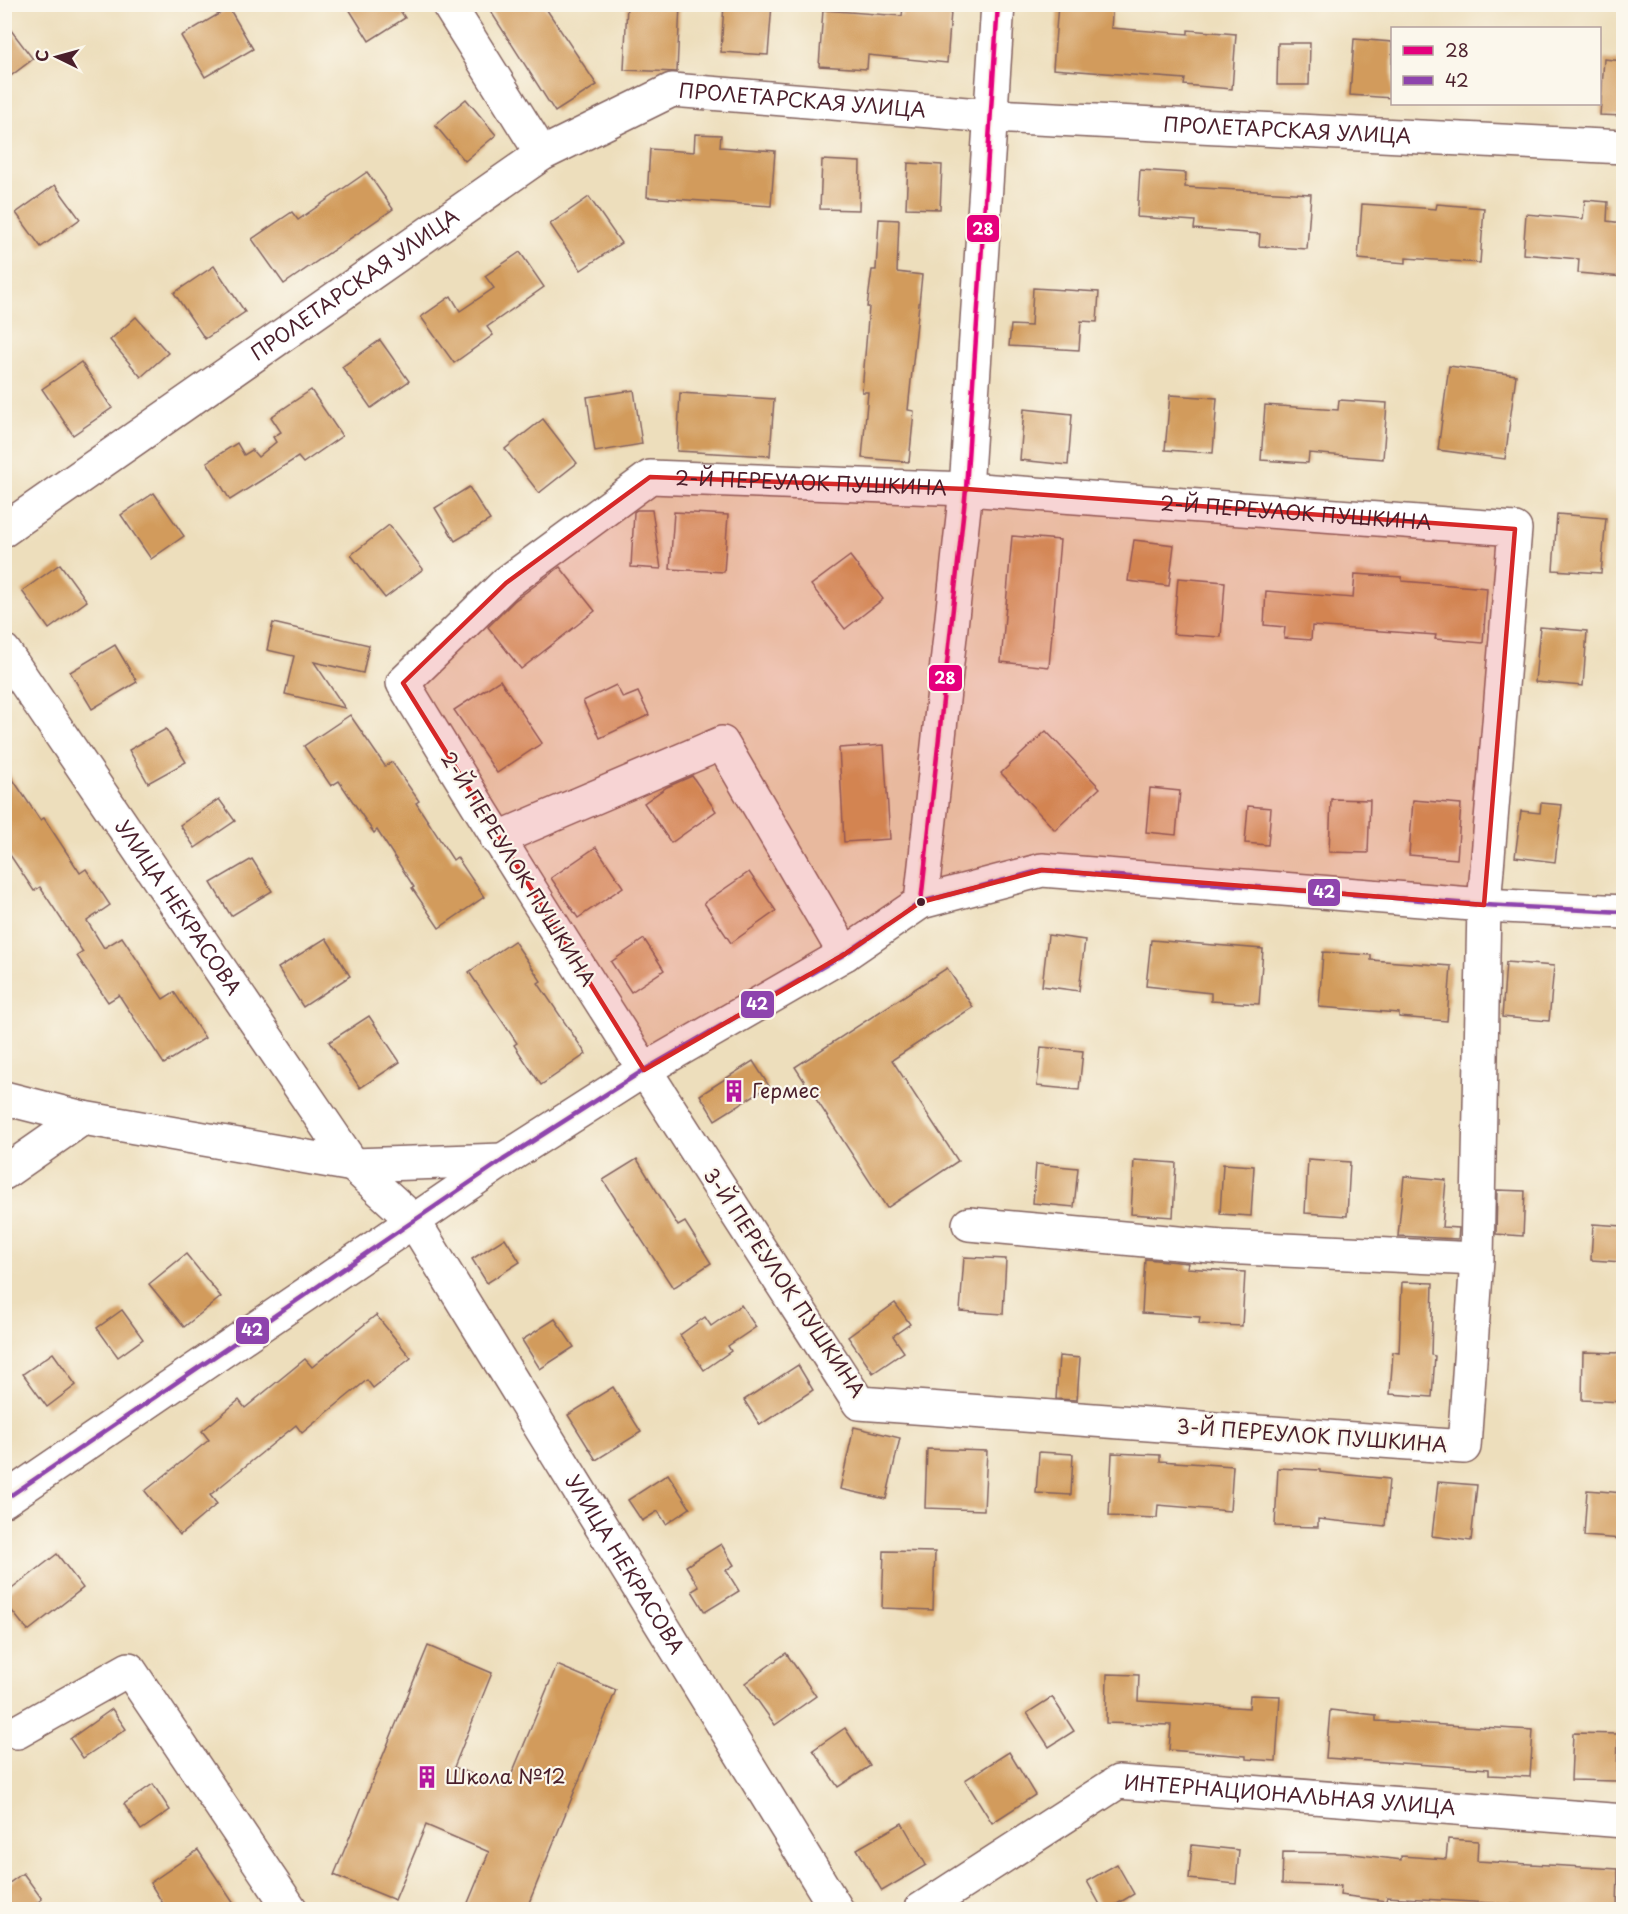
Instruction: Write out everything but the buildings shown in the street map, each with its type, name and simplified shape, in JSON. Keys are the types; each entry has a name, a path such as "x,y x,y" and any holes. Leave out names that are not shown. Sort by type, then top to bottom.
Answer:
{"street":[{"path":"448,4 542,154"},
{"path":"921,902 966,489 998,4"},
{"name":"ПРОЛЕТАРСКАЯ УЛИЦА","path":"4,530 542,154 672,90 992,116 1623,147"},
{"name":"2-Й ПЕРЕУЛОК ПУШКИНА","path":"644,1071 497,839 403,683 506,583 650,477 966,489 1515,529 1484,905"},
{"name":"УЛИЦА НЕКРАСОВА","path":"4,651 353,1165 413,1220 837,1910"},
{"path":"497,839 722,742 846,954"},
{"path":"4,1500 503,1160 644,1071 846,954 921,902 1042,870 1484,905 1623,912"},
{"path":"969,1224 1222,1247 1477,1260 1484,905"},
{"name":"3-Й ПЕРЕУЛОК ПУШКИНА","path":"644,1071 860,1403 1464,1447 1477,1260"},
{"path":"4,1098 82,1118 353,1165 503,1160"},
{"path":"4,1173 82,1118"},
{"path":"9,1728 129,1669 291,1910"},
{"name":"ИНТЕРНАЦИОНАЛЬНАЯ УЛИЦА","path":"920,1910 1118,1782 1623,1821"}],"highlighted area":[{"path":"650,477 966,489 1515,529 1484,905 1042,870 921,902 845,954 644,1070 403,683 506,583"}],"transit line":[{"name":"28","path":"921,902 966,489 998,4"},
{"name":"42","path":"4,1500 503,1160 644,1070 845,954 921,902 1042,870 1484,905 1624,912"}],"place":[{"name":"Гермес","path":"734,1091"},
{"name":"Школа №12","path":"427,1777"}]}
